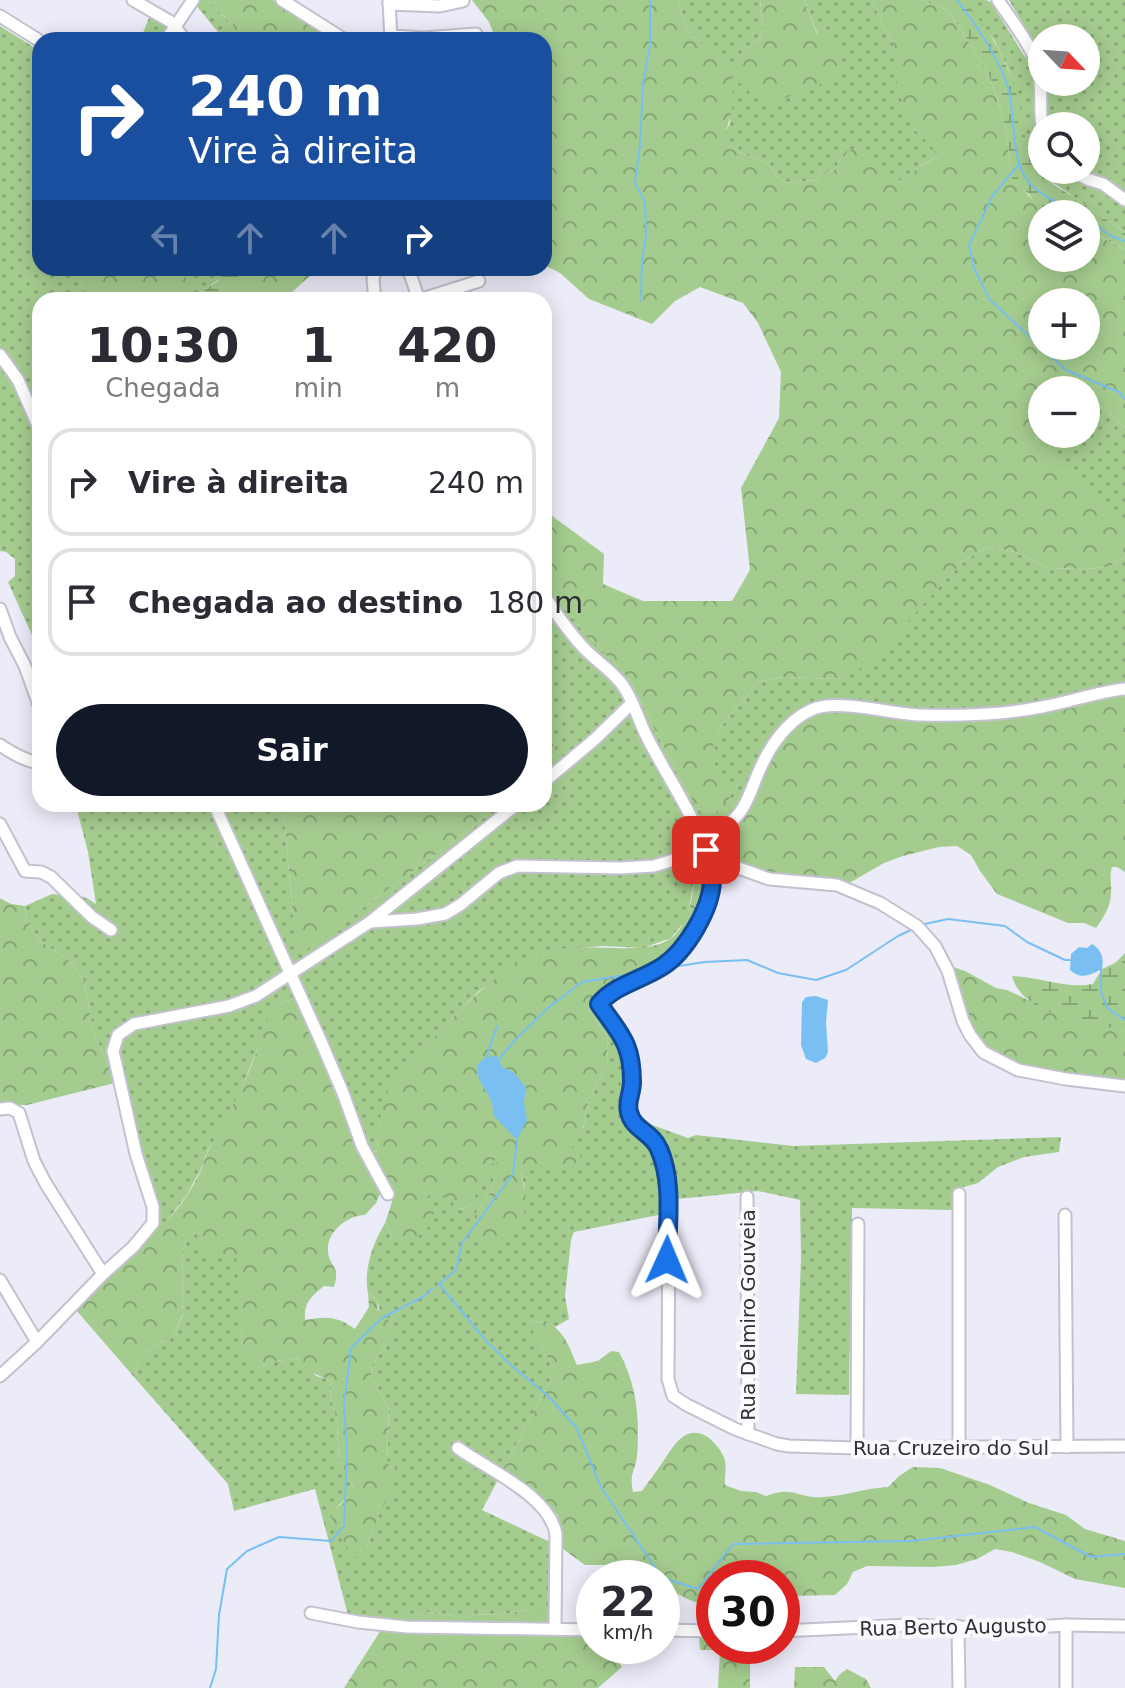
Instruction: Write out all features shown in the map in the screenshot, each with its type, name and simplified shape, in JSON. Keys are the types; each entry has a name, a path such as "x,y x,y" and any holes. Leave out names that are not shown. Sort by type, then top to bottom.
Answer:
{"street":[{"path":"133,0 171,22 179,32"},
{"path":"172,32 193,0"},
{"path":"282,0 332,32"},
{"path":"998,0 1036,60 1041,85 1041,112"},
{"path":"391,32 389,2 440,6 463,1"},
{"path":"0,16 32,36"},
{"path":"1100,183 1125,200"},
{"path":"444,292 479,281"},
{"path":"0,355 18,380 32,412"},
{"path":"552,607 582,646 622,684 707,854"},
{"path":"0,609 32,685"},
{"path":"696,828 718,828 734,820 780,736 803,715 818,707 845,706 915,715 976,714 1041,708 1092,694 1125,689"},
{"path":"552,775 632,703"},
{"path":"0,745 32,762"},
{"path":"218,812 337,1080 362,1146 388,1194"},
{"path":"0,1376 145,1234 154,1218 124,1106 113,1051 118,1035 131,1025 242,1002 256,996 370,922 507,812"},
{"path":"0,824 25,871 41,872 51,877 92,917 111,930"},
{"path":"370,922 445,914 499,873 517,866 654,866 707,854 769,879 837,885 880,903 917,926 935,946 948,971 963,1021 983,1052 1018,1070 1125,1086"},
{"name":"Rua Cruzeiro do Sul","path":"707,854 712,877 710,894 687,943 665,965 618,988 599,1004 623,1036 628,1049 632,1084 628,1109 630,1119 656,1143 664,1164 668,1201 667,1356 670,1391 687,1405 748,1434 777,1444 810,1448 1125,1446"},
{"path":"0,1109 12,1109 20,1115 34,1161 46,1184 103,1274"},
{"path":"959,1194 959,1446"},
{"name":"Rua Delmiro Gouveia","path":"747,1197 748,1434"},
{"path":"1065,1215 1067,1447"},
{"path":"857,1448 858,1224"},
{"path":"0,1280 37,1342"},
{"path":"458,1448 517,1487 544,1509 552,1520 556,1534 555,1629"},
{"path":"311,1613 391,1626 576,1630"},
{"name":"Rua Berto Augusto","path":"800,1630 911,1625 1002,1629 1066,1625 1125,1626"},
{"path":"1066,1625 1066,1688"},
{"path":"958,1626 959,1688"}],"green space":[{"path":"198,0 207,0 233,25 235,32 218,32 195,4"},
{"path":"207,0 273,0 320,32 235,32 233,25"},
{"path":"472,0 679,0 683,19 698,41 719,57 735,64 743,51 759,39 764,26 761,0 804,0 817,34 829,29 838,45 838,69 826,82 774,102 756,98 731,75 732,108 722,139 741,153 769,164 785,183 816,180 823,173 834,170 845,152 861,147 897,182 938,157 914,129 905,110 896,83 894,43 882,25 873,0 921,0 948,10 986,68 1006,129 1012,181 1032,200 1028,200 1028,272 1100,272 1100,237 1125,249 1125,427 1100,406 1100,376 1028,376 1028,448 1043,448 1105,504 1125,531 1125,556 1109,567 1049,568 1015,552 988,547 963,561 869,664 839,679 783,677 758,682 719,729 712,750 716,769 732,787 729,799 715,814 702,814 687,792 629,679 579,626 552,588 552,516 604,554 603,584 643,601 732,601 750,570 741,488 779,418 781,372 758,323 743,303 700,287 675,301 652,324 589,299 552,269 552,32 493,32"},
{"path":"679,0 761,0 764,26 759,39 743,51 735,65 704,47 692,34 683,19"},
{"path":"804,0 873,0 882,25 894,43 914,129 933,147 938,157 897,182 845,152 834,170 823,173 816,180 785,183 769,164 741,153 721,139 730,123 730,74 818,35"},
{"path":"921,0 963,0 990,35 1010,74 1028,147 1028,184 1053,184 1078,200 1033,200 1012,182 1006,129 998,100 986,68 948,10"},
{"path":"963,0 991,2 1028,58 1028,96 1100,96 1100,24 1028,24 1028,32 1009,0 1125,0 1125,232 1100,215 1100,200 1078,200 1055,184 1100,184 1100,112 1028,112 1028,149 1008,68 994,40"},
{"path":"151,13 170,25 175,32 143,32"},
{"path":"0,26 32,46 32,276 77,276 85,292 32,292 32,635 8,582 15,576 15,559 0,551"},
{"path":"1100,215 1125,232 1125,249 1100,236"},
{"path":"77,276 186,276 192,292 85,292"},
{"path":"186,276 219,276 201,292 192,292"},
{"path":"219,276 239,276 239,292 201,292 219,280"},
{"path":"239,276 310,276 292,292 239,292"},
{"path":"1100,406 1125,427 1125,531 1084,484 1043,448 1100,448"},
{"path":"988,547 1015,552 1049,568 1109,567 1125,556 1125,687 1046,703 992,708 884,707 830,701 735,811 716,823 697,820 692,839 695,876 687,919 671,938 643,948 604,946 561,949 520,963 479,991 414,1058 380,1119 377,1150 363,1159 295,998 274,1006 242,1088 200,1171 164,1225 156,1228 160,1218 158,1206 93,1030 84,981 70,961 40,941 27,921 25,906 52,894 85,897 96,904 78,812 284,812 293,916 301,953 490,812 552,812 552,758 558,753 552,742 552,588 579,626 629,679 687,792 702,813 714,814 716,769 711,750 719,729 758,682 783,677 839,679 919,608 963,561"},
{"path":"1125,695 1125,872 1112,867 1109,904 1096,928 1084,923 1068,923 997,894 971,855 957,846 903,856 851,882 789,878 719,855 710,847 709,842 732,827 743,811 782,740 792,728 817,713 846,710 939,721 1023,715"},
{"path":"552,742 558,753 552,758"},
{"path":"284,812 490,812 300,954 293,916"},
{"path":"694,860 702,863 707,879 695,916 680,944 659,961 613,985 588,1006 608,1039 607,1065 589,1099 583,1129 571,1146 581,1155 577,1161 567,1168 531,1164 521,1173 525,1196 523,1217 513,1235 494,1249 482,1246 472,1231 475,1215 492,1190 497,1156 469,1207 460,1209 439,1192 431,1192 425,1200 434,1213 427,1230 403,1242 392,1238 385,1223 392,1202 390,1189 372,1154 377,1150 383,1104 399,1075 476,995 520,962 561,949 646,947 670,939 677,933 687,914 693,891"},
{"path":"0,898 25,906 27,921 40,941 70,961 84,981 93,1030 115,1083 27,1105 0,1105"},
{"path":"1125,953 1125,1031 1060,1016 1044,1009 1019,990 1012,976 1073,985 1093,984 1102,969 1115,963"},
{"path":"950,966 1047,1009 1125,1031 1125,1081 1026,1066 995,1055 984,1046 972,1028"},
{"path":"295,998 367,1170 381,1192 365,1215 345,1221 334,1231 328,1251 336,1274 334,1287 324,1286 315,1293 307,1304 305,1314 305,1320 331,1318 355,1329 369,1307 368,1294 377,1300 378,1309 393,1326 388,1342 372,1365 371,1376 389,1410 387,1463 392,1468 398,1466 371,1537 358,1558 351,1555 332,1519 331,1512 353,1486 339,1460 337,1422 330,1393 332,1384 310,1372 301,1358 259,1367 251,1365 243,1352 236,1255 224,1258 213,1255 195,1232 186,1241 182,1263 183,1314 174,1334 140,1358 134,1377 76,1310 182,1203 243,1085 274,1006"},
{"path":"596,998 622,1030 636,1119 688,1138 696,1135 793,1146 1061,1137 1059,1152 1024,1157 998,1167 978,1183 957,1189 953,1210 852,1208 849,1395 796,1394 800,1200 758,1191 677,1199 663,1214 574,1232 565,1296 569,1319 555,1327 546,1321 529,1322 556,1370 503,1469 458,1440 454,1448 498,1480 482,1510 552,1543 552,1625 530,1609 464,1618 431,1612 414,1615 381,1630 348,1615 315,1489 234,1511 228,1484 134,1377 140,1358 174,1334 183,1315 182,1263 186,1241 195,1232 237,1254 243,1352 259,1367 301,1358 316,1376 332,1384 330,1393 337,1422 339,1460 353,1486 335,1510 366,1548 392,1468 387,1463 389,1410 371,1376 372,1365 388,1342 377,1300 368,1294 367,1285 368,1266 377,1239 385,1223 392,1238 431,1192 439,1191 460,1209 469,1207 498,1153 492,1190 475,1215 525,1188 521,1173 531,1163 561,1168 570,1146 583,1129 589,1099 607,1065 608,1039 588,1006"},
{"path":"546,1321 553,1326 569,1345 577,1365 598,1361 611,1351 619,1352 630,1377 637,1416 633,1492 642,1491 678,1440 691,1433 706,1436 720,1450 726,1463 725,1485 766,1496 783,1492 814,1497 839,1495 888,1487 913,1467 940,1468 1066,1515 1085,1529 1125,1541 1125,1588 1075,1579 1040,1562 995,1549 977,1559 956,1565 867,1566 853,1572 847,1584 835,1595 800,1596 800,1560 696,1560 696,1602 680,1595 680,1560 578,1560 563,1549 558,1516 545,1501 503,1469 556,1370 528,1322"},
{"path":"540,1610 557,1631 576,1632 576,1664 620,1664 622,1667 598,1688 344,1688 381,1630 394,1621 431,1612 464,1618"},
{"path":"719,1664 750,1664 750,1688 718,1688"},
{"path":"795,1667 824,1667 835,1681 847,1669 866,1679 871,1688 794,1688"}],"water":[{"path":"1092,944 1102,955 1102,969 1086,976 1074,973 1070,970 1071,954 1079,947 1087,948"},
{"path":"806,997 828,1000 828,1052 816,1063 806,1059 801,1045 802,1002"},
{"path":"497,1056 502,1067 513,1072 526,1087 524,1103 527,1120 517,1140 493,1115 491,1101 477,1072 477,1065 486,1057"}],"waterway":[{"path":"641,301 645,202 635,183 643,84 650,45 650,0"},
{"path":"957,0 987,43 1005,79 1022,171 1031,185 1053,200"},
{"path":"1019,164 993,195 969,245 974,268 990,300 1066,370 1119,392 1125,399"},
{"path":"1100,228 1125,241"},
{"path":"925,924 948,919 1005,926 1027,942 1065,960 1072,960"},
{"path":"672,967 747,960 778,973 816,980 846,970 911,930"},
{"path":"1101,969 1101,992 1108,1009 1125,1020"},
{"path":"499,1061 548,1008 582,982 632,974"},
{"path":"486,1059 497,1026"},
{"path":"517,1141 513,1174 462,1243 456,1270 439,1284 486,1341 547,1395 576,1427 601,1487 650,1560"},
{"path":"210,1688 216,1669 219,1615 227,1569 247,1551 279,1537 331,1541 344,1526 347,1454 344,1405 351,1348 382,1318 432,1289"},
{"path":"680,1583 698,1589 733,1544 911,1541 1035,1527 1091,1557 1125,1554"}],"route":[{"path":"667,1260 669,1209 664,1164 650,1135 630,1119 630,1056 623,1036 599,1004 618,988 665,965 687,943 710,894 711,870 706,850"}]}
